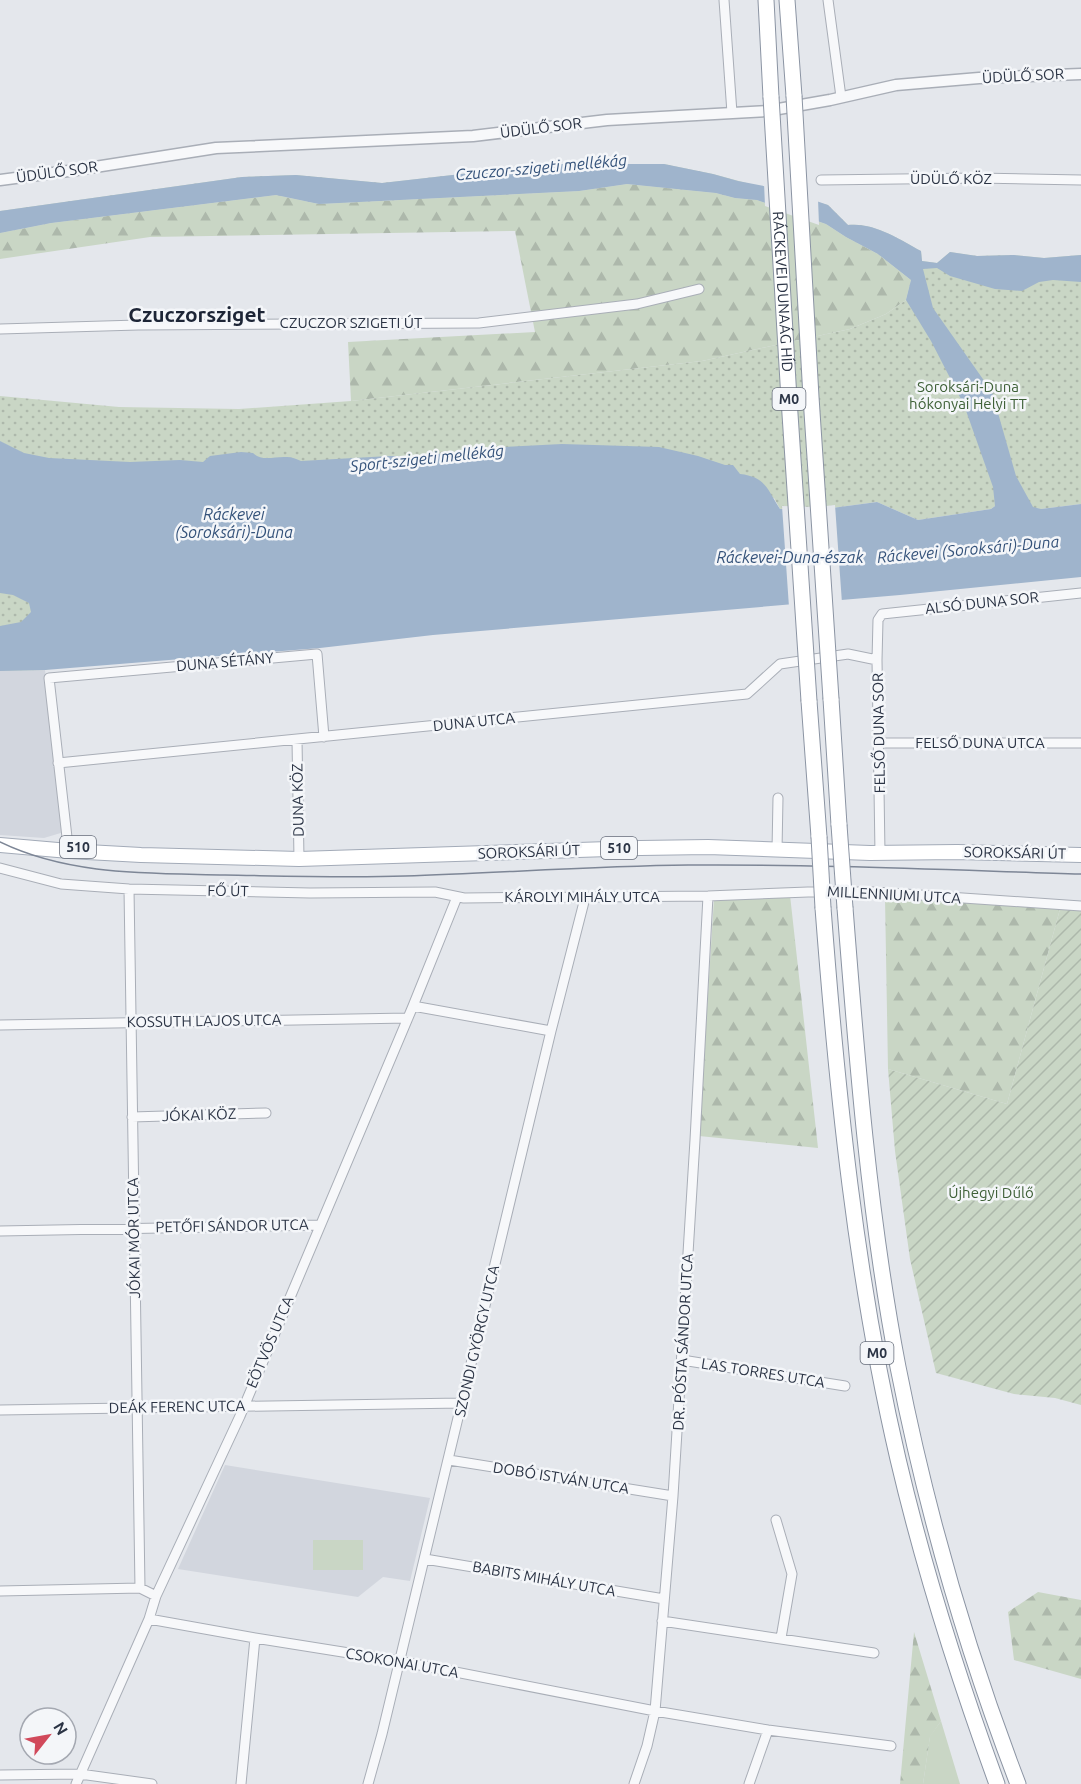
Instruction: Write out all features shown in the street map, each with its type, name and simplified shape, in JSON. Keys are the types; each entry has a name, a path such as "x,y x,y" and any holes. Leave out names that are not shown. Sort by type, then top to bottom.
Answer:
{"highway":[{"name":"RÁCKEVEI DUNAÁG HÍD","path":"766,0 787,375 823,908 829,982 856,1220 883,1390 907,1494 944,1629 969,1708 997,1784"},
{"name":"RÁCKEVEI DUNAÁG HÍD","path":"787,0 839,825 868,1160 898,1365 922,1476 956,1603 1017,1784"}],"main road":[{"name":"510","path":"0,840 157,854"},
{"name":"510","path":"0,845 69,851 157,854"},
{"name":"SOROKSÁRI ÚT","path":"157,854 299,859 708,847 880,853 1081,855"}],"street":[{"path":"724,0 732,113"},
{"path":"828,0 841,97"},
{"name":"ÜDÜLŐ SOR","path":"0,180 216,148 473,136 607,120 767,111 896,85 980,78 1081,74"},
{"name":"ÜDÜLŐ KÖZ","path":"821,180 966,178 1081,180"},
{"name":"CZUCZOR SZIGETI ÚT","path":"0,329 138,324 479,323 637,304 699,289"},
{"name":"ALSÓ DUNA SOR","path":"882,614 1081,593"},
{"name":"FELSŐ DUNA SOR","path":"880,853 877,660 878,620 882,614"},
{"name":"DUNA SÉTÁNY","path":"58,763 49,678 317,654 324,737"},
{"name":"DUNA UTCA","path":"58,763 747,693 780,664 848,654 877,660"},
{"name":"DUNA KÖZ","path":"297,740 299,859"},
{"name":"FELSŐ DUNA UTCA","path":"879,742 1081,744"},
{"path":"58,763 68,846"},
{"path":"777,850 778,798"},
{"name":"FŐ ÚT","path":"0,868 61,884 129,889 322,893 435,892 457,897"},
{"name":"JÓKAI MÓR UTCA","path":"129,889 140,1588"},
{"name":"MILLENNIUMI UTCA","path":"708,896 875,892 1081,906"},
{"name":"KÁROLYI MIHÁLY UTCA","path":"457,897 708,896"},
{"name":"DR. PÓSTA SÁNDOR UTCA","path":"634,1784 647,1746 655,1711 673,1496 708,896"},
{"name":"EÖTVÖS UTCA","path":"76,1784 149,1619 156,1596 243,1406 457,897"},
{"name":"SZONDI GYÖRGY UTCA","path":"368,1784 425,1559 585,898"},
{"path":"413,1006 551,1031"},
{"name":"KOSSUTH LAJOS UTCA","path":"0,1025 408,1018"},
{"name":"JÓKAI KÖZ","path":"132,1117 266,1113"},
{"name":"PETŐFI SÁNDOR UTCA","path":"0,1231 320,1225"},
{"name":"LAS TORRES UTCA","path":"682,1360 845,1386"},
{"name":"DEÁK FERENC UTCA","path":"0,1410 462,1403"},
{"name":"DOBÓ ISTVÁN UTCA","path":"448,1460 673,1496"},
{"path":"776,1520 792,1574 781,1638"},
{"name":"BABITS MIHÁLY UTCA","path":"425,1559 664,1599"},
{"path":"0,1591 140,1588 156,1596"},
{"name":"CSOKONAI UTCA","path":"149,1619 399,1661 655,1711 768,1730 891,1746"},
{"path":"662,1621 874,1653"},
{"path":"241,1784 255,1638"},
{"path":"749,1784 768,1730"},
{"path":"0,1775 80,1774 152,1784"}],"shaded area":[{"path":"45,670 64,832 44,838 0,835 0,671"},
{"path":"225,1465 430,1498 410,1581 383,1577 358,1597 178,1569"}],"green space":[{"name":"Soroksári-Duna hókonyai Helyi TT","path":"550,164 664,164 713,174 828,205 848,225 877,229 921,251 922,261 937,263 950,252 977,256 1014,255 1044,258 1081,255 1081,504 1041,509 995,506 991,509 918,520 877,502 817,510 780,509 774,498 45,670 0,671 0,396 119,407 239,409 351,401 702,361 850,329 886,314 906,300 911,280 878,254 826,224 757,200 716,193 627,184 579,191 319,204 276,195 51,223 0,233 0,211 242,177 296,175 382,183"},
{"path":"627,184 716,193 757,200 826,224 878,254 911,280 906,300 886,314 850,329 702,361 351,401 348,342 535,332 515,231 150,237 0,259 0,233 51,223 276,195 319,204 579,191"},
{"path":"790,895 818,1148 699,1136 714,899"},
{"path":"885,898 1060,909 1007,1104 888,1069"},
{"name":"Újhegyi Dűlő","path":"1060,909 1081,909 1081,1405 1055,1398 1014,1394 936,1373 910,1259 895,1151 888,1069 1007,1104"},
{"path":"313,1540 363,1540 363,1570 313,1570"},
{"path":"1038,1592 1081,1600 1081,1679 1014,1660 1008,1612"},
{"path":"914,1632 941,1721 930,1737 923,1784 900,1784"},
{"path":"941,1721 960,1784 923,1784 930,1736"}],"water":[{"name":"Ráckevei-Duna-észak","path":"550,164 664,164 784,190 828,205 848,225 867,226 895,237 921,251 922,261 937,263 950,252 977,256 1014,255 1044,258 1081,255 1081,282 1053,280 1039,282 1022,291 995,289 950,276 937,268 923,269 933,308 992,392 1016,476 1033,507 1041,509 1081,504 1081,577 433,635 320,648 45,670 0,671 0,626 21,622 31,612 29,603 13,595 0,593 0,441 24,453 49,458 130,462 180,460 203,462 210,456 241,452 253,453 265,458 289,457 301,461 422,456 485,448 562,444 659,447 725,465 733,465 740,474 761,481 780,509 817,510 877,502 918,520 991,509 995,506 993,487 964,405 931,341 906,300 911,280 878,254 826,224 757,200 716,193 627,184 579,191 319,204 276,195 51,223 0,233 0,211 242,177 296,175 382,183"}],"pier":[{"path":"764,183 785,187 818,199 819,225 765,206"},
{"path":"835,505 842,603 789,607 782,506"}],"tram line":[{"path":"0,842 27,853 82,867 168,874 382,877 688,865 1081,874"}],"district":[{"name":"Czuczorsziget","path":"197,315"}],"water label":[{"name":"Czuczor-szigeti mellékág","path":"541,167"},
{"name":"Sport-szigeti mellékág","path":"427,458"},
{"name":"Ráckevei (Soroksári)-Duna","path":"234,523"},
{"name":"Ráckevei (Soroksári)-Duna","path":"968,549"}]}
